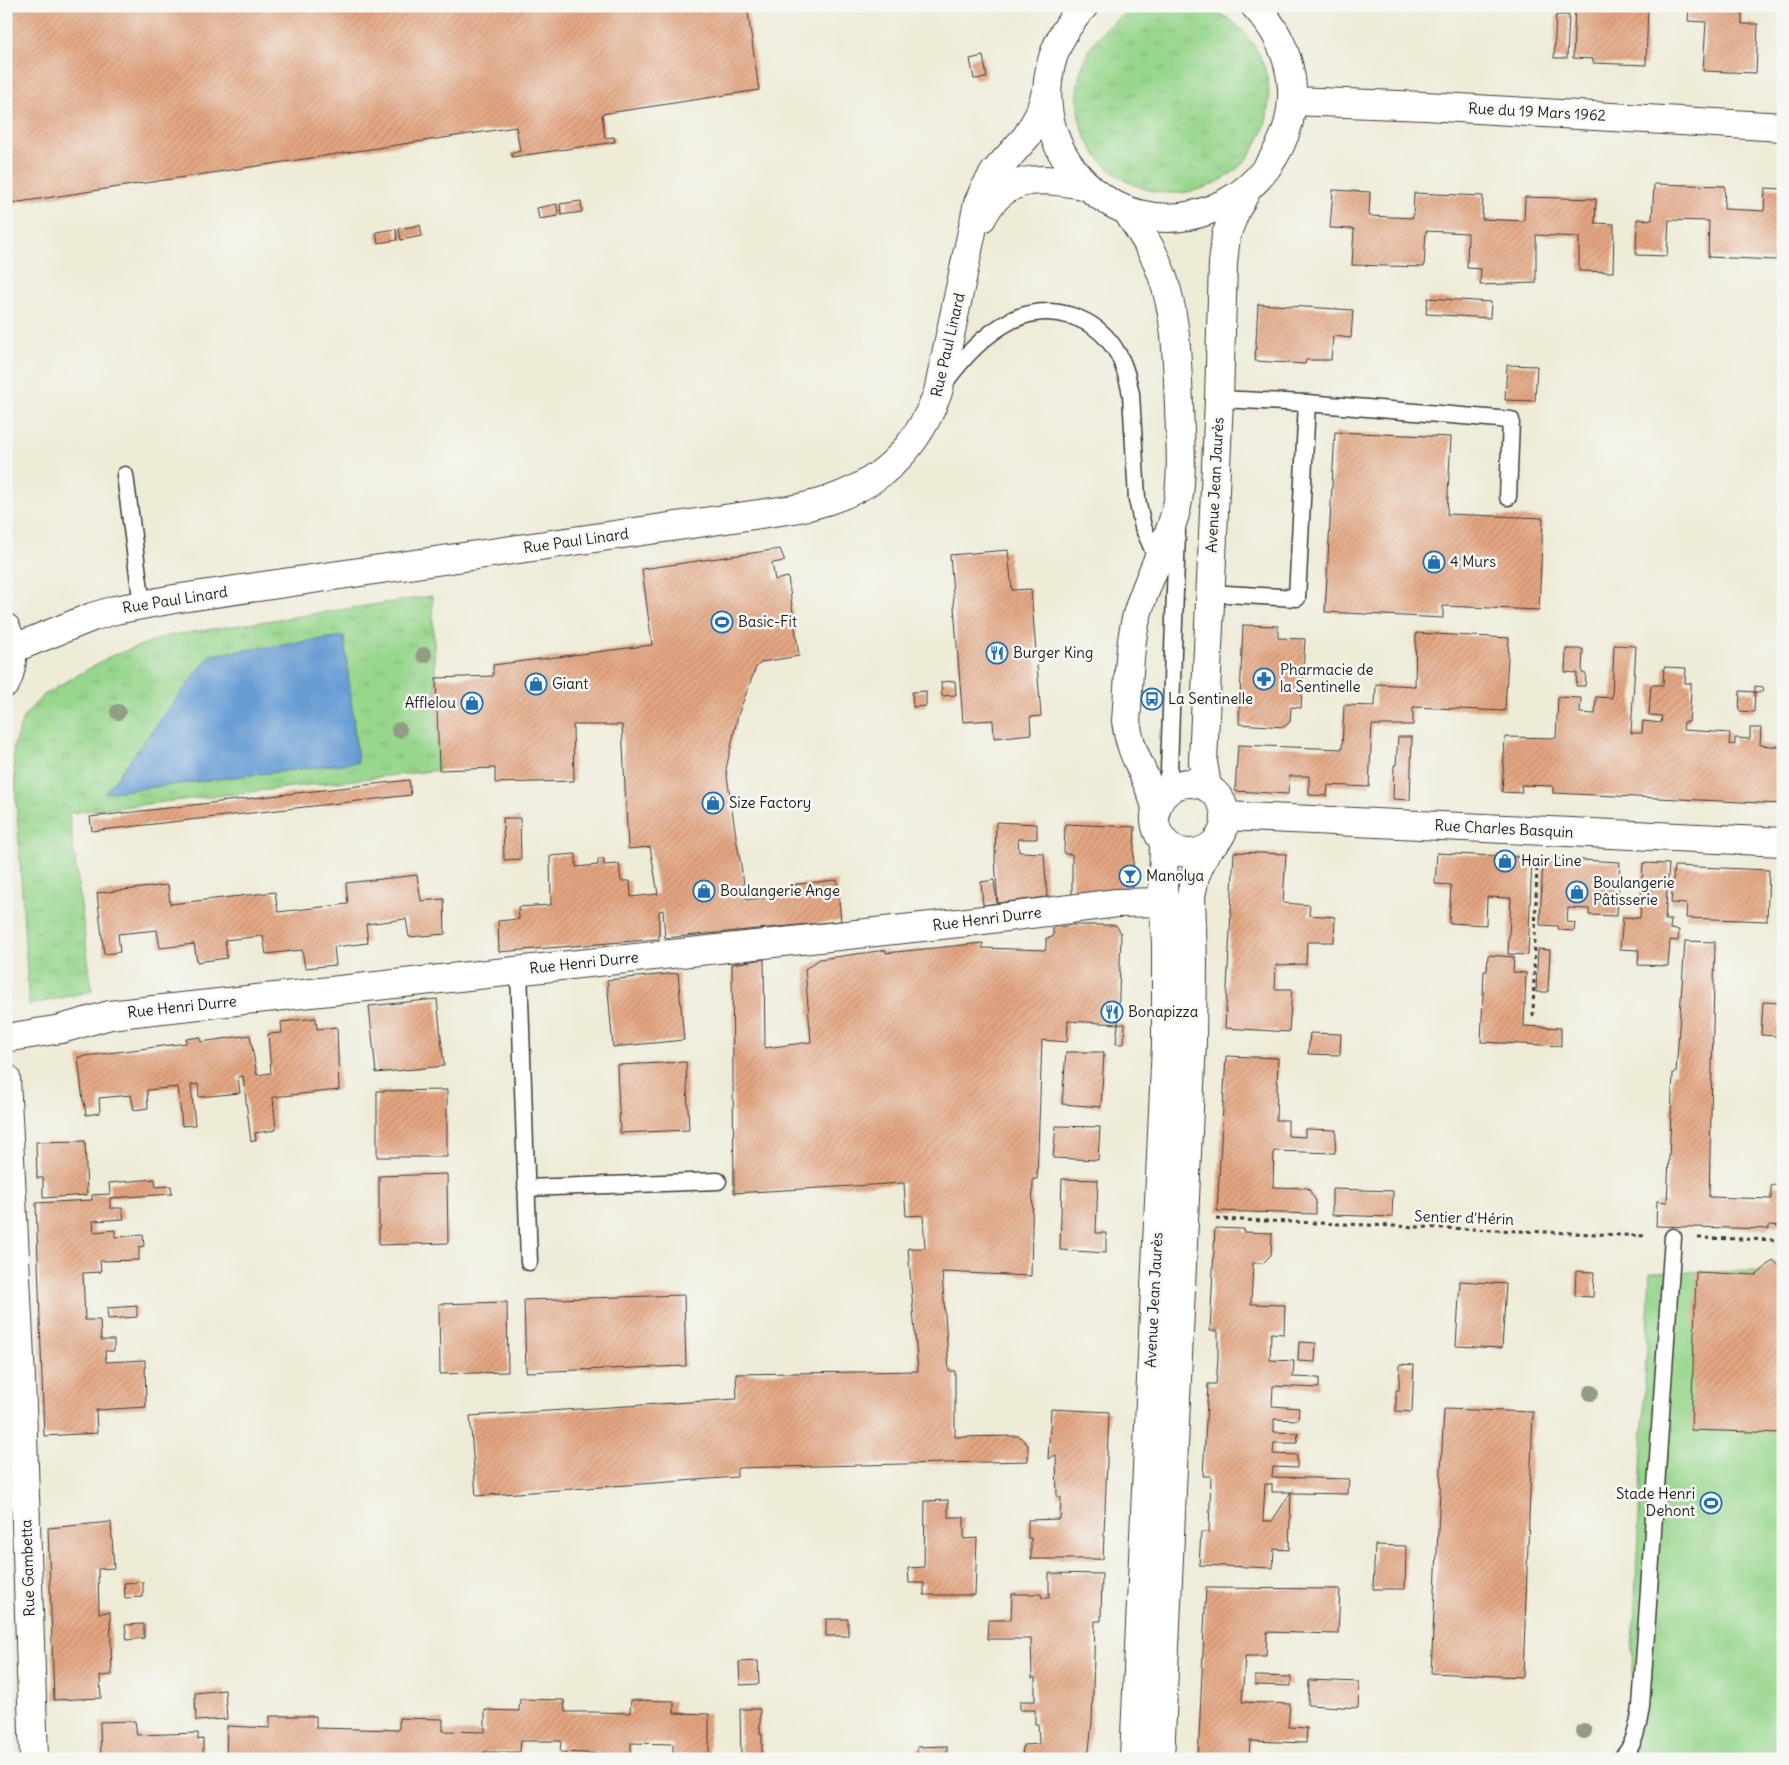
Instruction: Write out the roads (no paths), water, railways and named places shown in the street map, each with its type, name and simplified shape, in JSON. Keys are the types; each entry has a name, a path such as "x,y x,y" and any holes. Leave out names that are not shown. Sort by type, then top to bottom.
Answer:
{"street":[{"path":"1084,6 1059,40 1050,65 1046,92 1049,119 1057,144 1070,167 1087,186 1106,200 1126,210 1154,217 1183,217 1211,210 1237,197 1268,167 1282,143 1292,101 1290,71 1280,42 1264,16 1255,6"},
{"name":"Rue Paul Linard","path":"9,638 115,610 142,605 812,506 850,493 895,463 925,422 938,392 978,203 994,173 1027,136 1039,115 1046,92"},
{"name":"Rue du 19 Mars 1962","path":"1292,101 1435,107 1783,127"},
{"name":"Rue Paul Linard","path":"972,237 984,214 995,199 1002,192 1018,183 1046,179 1087,186"},
{"name":"Avenue Jean Jaurès","path":"1207,786 1203,762 1224,251 1226,236 1248,188"},
{"path":"1126,210 1144,236 1156,260 1165,284 1176,341 1181,442 1178,502 1142,600 1134,628 1126,721 1127,733 1133,754 1151,792 1160,801"},
{"path":"6,684 12,667 9,638"},
{"path":"1196,782 1207,786 1220,798 1226,816 1223,833 1208,849 1196,853 1185,853 1173,849 1164,842 1156,826 1160,801 1173,786 1196,782"},
{"name":"Rue Charles Basquin","path":"1226,816 1783,842"},
{"name":"Avenue Jean Jaurès","path":"1134,1759 1166,1044 1164,842"},
{"name":"Avenue Jean Jaurès","path":"1160,1759 1192,1041 1193,963 1191,896 1199,865 1208,849"},
{"name":"Rue Henri Durre","path":"6,1038 61,1029 110,1015 135,1012 959,923 1117,903 1164,902"},
{"name":"Rue Gambetta","path":"6,1078 21,1378 34,1759"}],"lane":[{"path":"938,392 970,352 987,337 1012,320 1026,315 1050,311 1075,316 1095,328 1114,346 1124,366 1128,380 1131,394 1137,499 1143,527 1157,559"},
{"path":"1219,399 1307,403 1511,420 1508,497"},
{"path":"1209,593 1296,598 1307,403"},
{"path":"124,475 142,605"},
{"path":"1160,801 1169,772 1178,502"},
{"path":"519,970 528,1262"},
{"path":"526,1188 718,1181"},
{"path":"1621,1759 1633,1741 1641,1707 1673,1237"}],"water":[{"path":"344,636 358,762 105,793 210,655"}],"place":[{"name":"4 Murs","path":"1434,562"},
{"name":"Basic-Fit","path":"722,622"},
{"name":"Burger King","path":"997,653"},
{"name":"Pharmacie de la Sentinelle","path":"1264,679"},
{"name":"Giant","path":"536,684"},
{"name":"La Sentinelle","path":"1152,699"},
{"name":"Afflelou","path":"472,703"},
{"name":"Size Factory","path":"713,803"},
{"name":"Hair Line","path":"1505,861"},
{"name":"Manolya","path":"1130,876"},
{"name":"Boulangerie Ange","path":"704,891"},
{"name":"Boulangerie Pâtisserie","path":"1577,892"},
{"name":"Bonapizza","path":"1112,1012"},
{"name":"Stade Henri Dehont","path":"1711,1503"}]}
